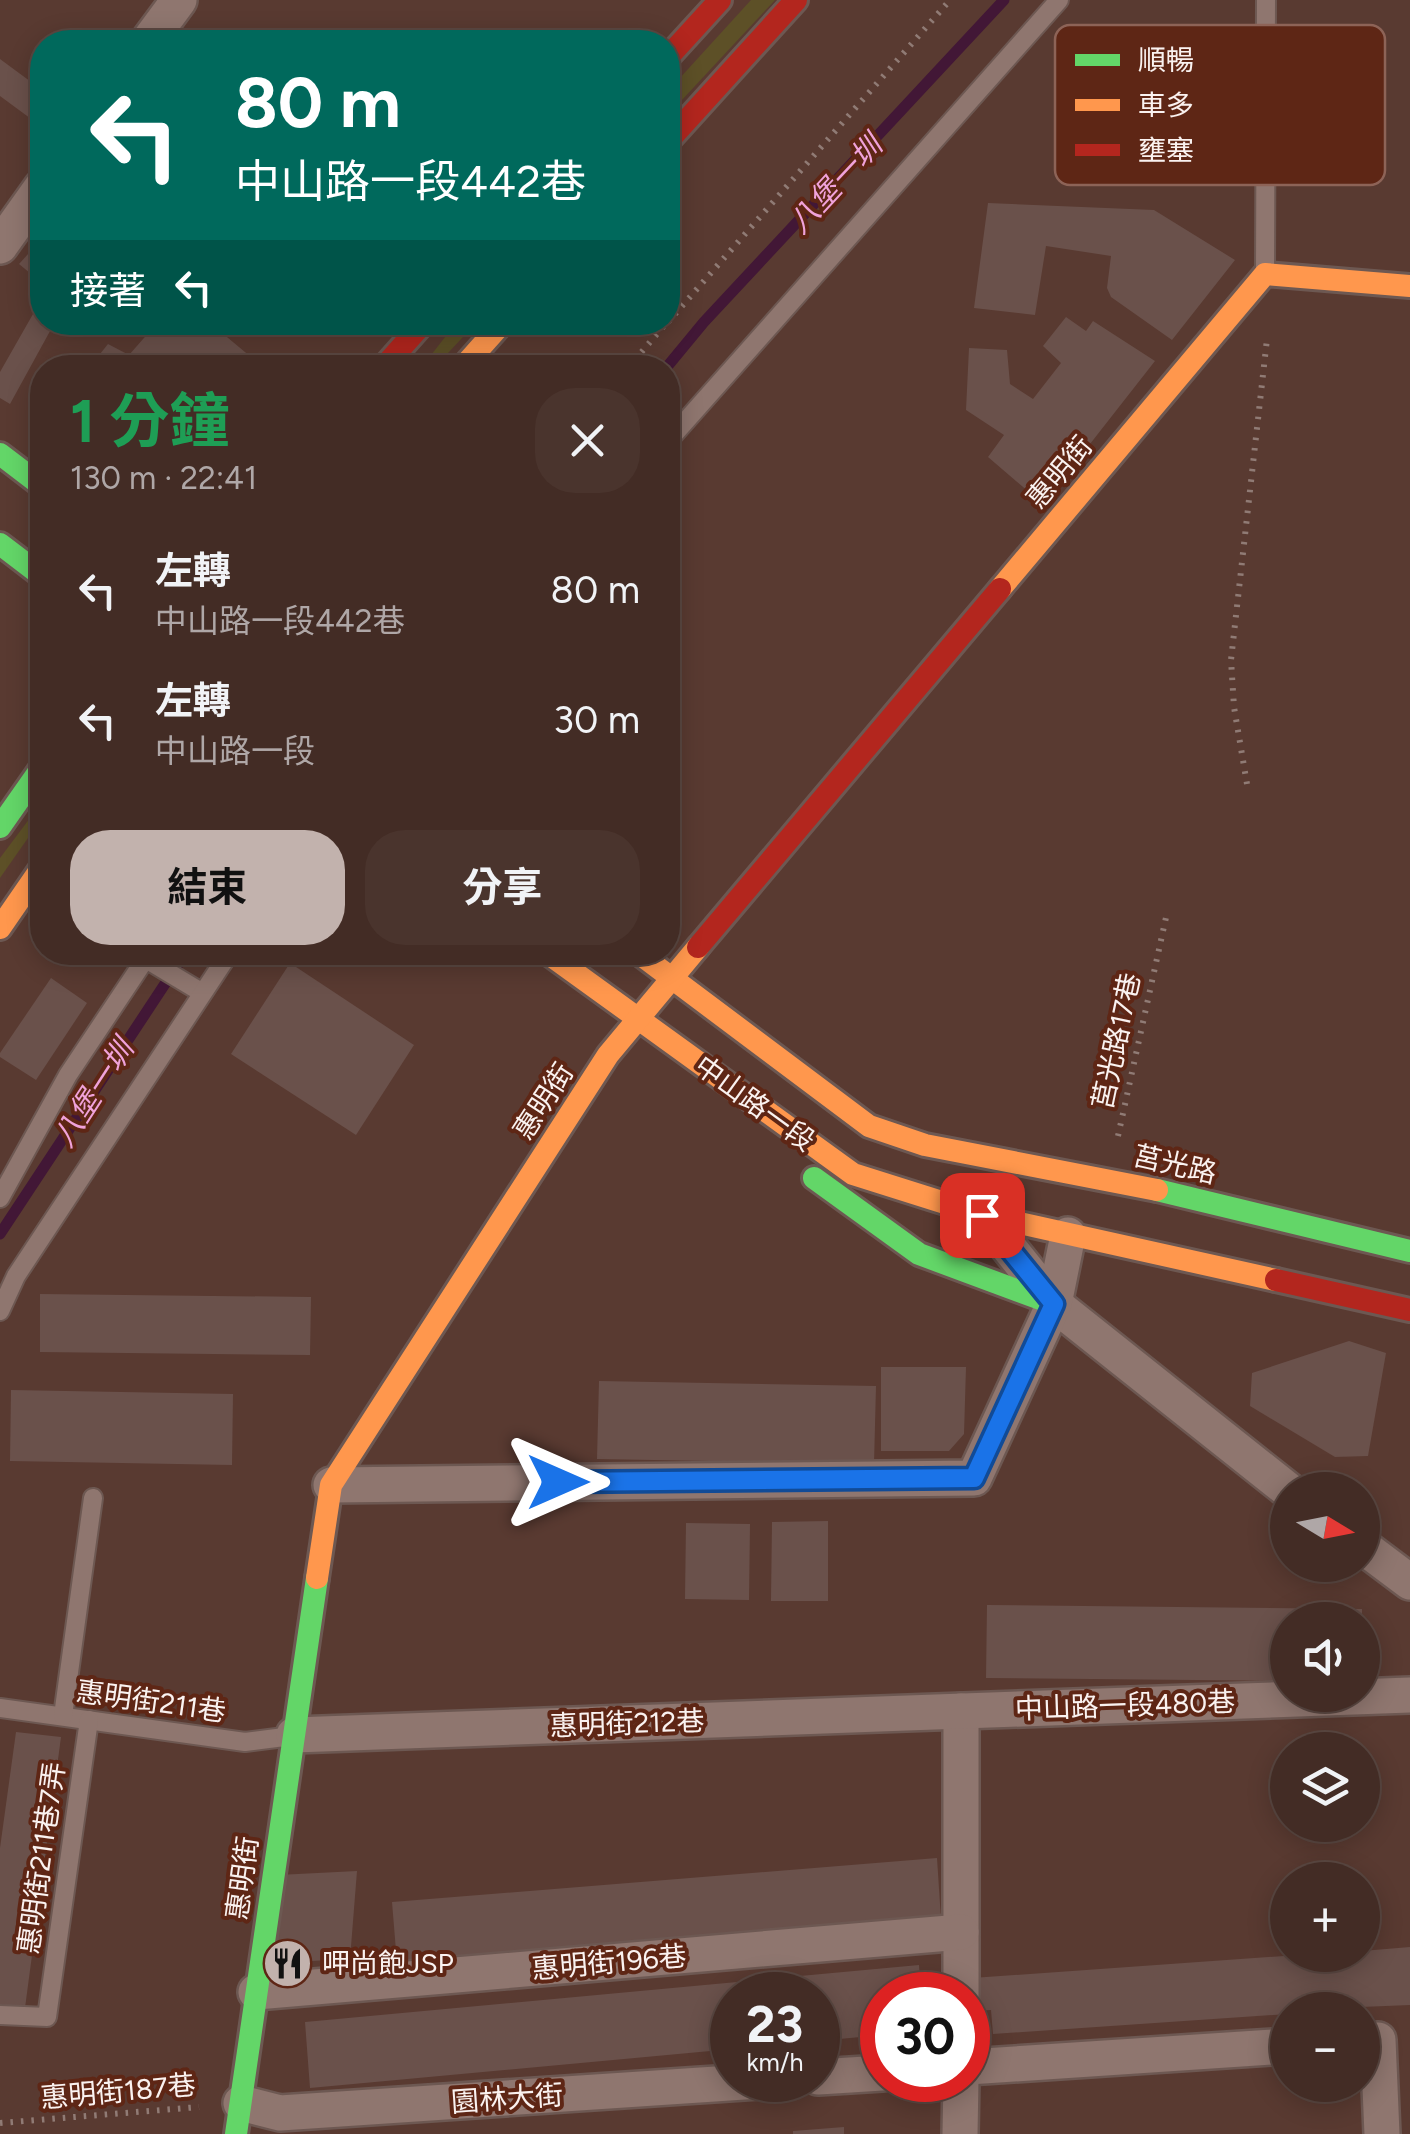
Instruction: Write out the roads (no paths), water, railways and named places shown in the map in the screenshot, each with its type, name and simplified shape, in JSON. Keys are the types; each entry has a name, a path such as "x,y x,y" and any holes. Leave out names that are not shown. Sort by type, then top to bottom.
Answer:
{"main road":[{"path":"680,45 720,0"},
{"path":"680,128 796,0"},
{"path":"1265,274 1410,286"},
{"name":"惠明街","path":"238,2119 330,1484 608,1055 1265,274"},
{"path":"394,355 412,335"},
{"path":"474,355 491,335"},
{"path":"0,454 30,477"},
{"path":"0,544 30,567"},
{"path":"0,827 30,784"},
{"path":"0,928 30,884"},
{"name":"中山路一段","path":"564,965 853,1174 982,1215"},
{"name":"中山路一段","path":"653,965 869,1126 925,1145"},
{"path":"754,1102 794,1162 919,1254 1054,1304"},
{"name":"莒光路","path":"925,1145 1109,1180 1410,1251"},
{"path":"982,1215 1410,1310"}],"street":[{"path":"157,30 179,0"},
{"path":"0,246 30,205"},
{"path":"925,1145 1054,1304 1270,1476"},
{"path":"330,1484 974,1478 1054,1304 1068,1234"},
{"path":"1380,1560 1410,1582"},
{"name":"中山路一段480巷","path":"961,1711 1410,1695"},
{"path":"961,1711 962,1972"},
{"name":"惠明街212巷","path":"294,1736 961,1711"},
{"name":"惠明街196巷","path":"256,1992 961,1932"},
{"path":"1382,2134 1384,2040"},
{"path":"990,2066 1270,2047"},
{"name":"園林大街","path":"238,2119 710,2084"},
{"path":"960,2134 961,2102"}],"lane":[{"path":"680,428 1059,0"},
{"path":"1266,0 1266,25"},
{"path":"1265,185 1265,274"},
{"path":"0,1198 68,1074 142,965"},
{"path":"161,965 201,992"},
{"path":"0,1311 16,1276 221,965"},
{"path":"63,1716 92,1498"},
{"name":"惠明街211巷","path":"0,1708 245,1742 294,1736"},
{"name":"惠明街211巷7弄","path":"0,2015 47,2017 88,1720"}],"waterway":[{"name":"八堡一圳","path":"677,355 1004,0"},
{"name":"八堡一圳","path":"0,1234 177,965"}],"place":[{"name":"呷尚飽JSP","path":"287,1963"}]}
